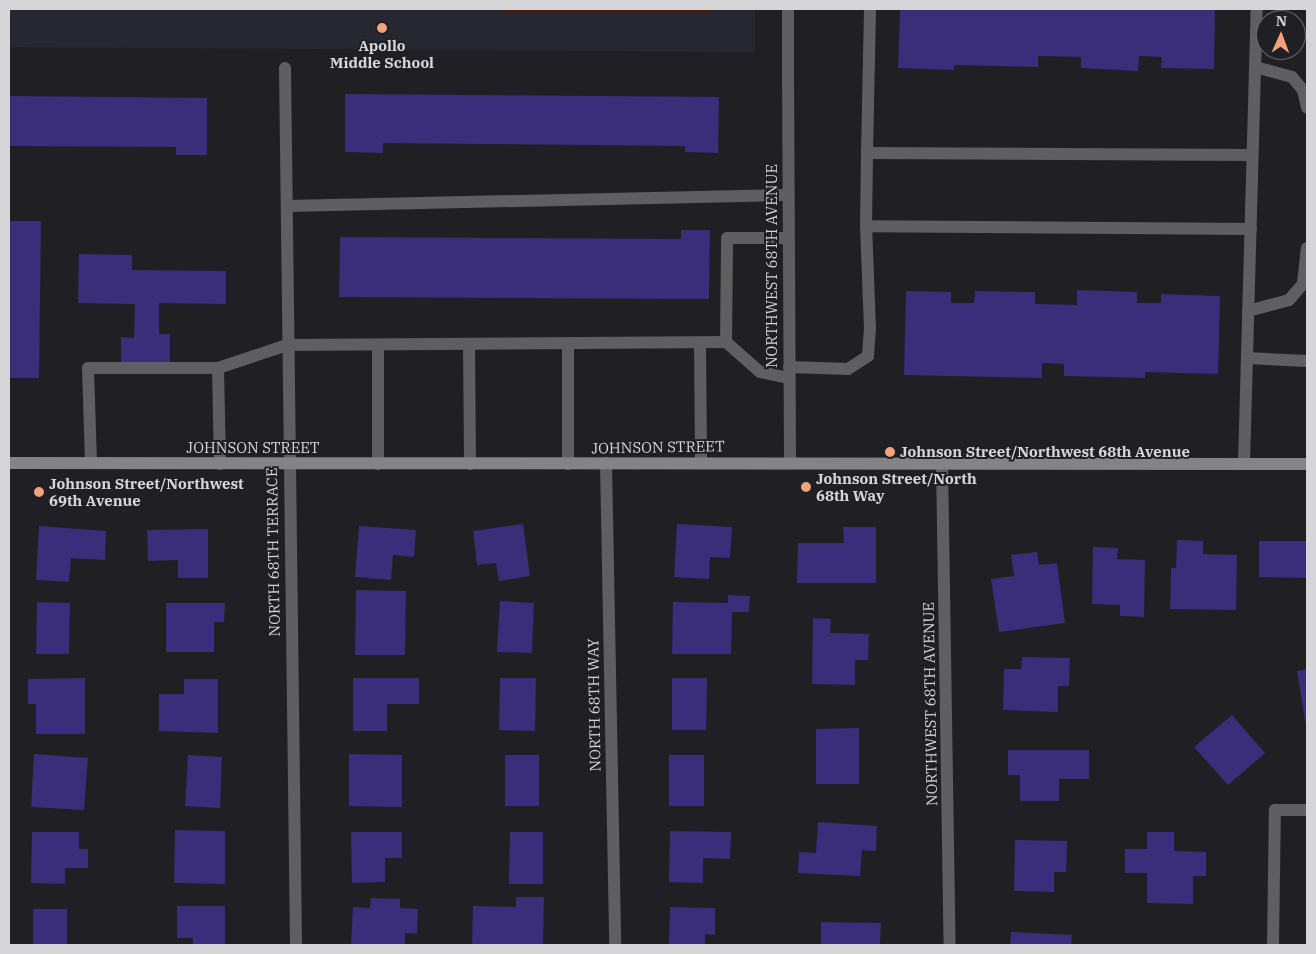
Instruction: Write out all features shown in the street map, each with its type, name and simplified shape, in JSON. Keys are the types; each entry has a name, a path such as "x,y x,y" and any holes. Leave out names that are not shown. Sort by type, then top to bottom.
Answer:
{"street":[{"name":"NORTHWEST 68TH AVENUE","path":"788,9 787,195 790,462"},
{"path":"91,463 88,368 218,368 287,345 726,342 760,372 789,373 848,369 868,356 870,329 866,226 870,9"},
{"path":"1244,464 1257,9"},
{"path":"1255,67 1292,77 1303,90 1307,108"},
{"name":"NORTH 68TH TERRACE","path":"285,68 288,465 296,945"},
{"path":"867,153 1252,154"},
{"path":"287,206 787,195"},
{"path":"866,226 1251,230"},
{"path":"726,342 727,238 788,238"},
{"path":"1248,311 1289,300 1303,284 1307,248"},
{"path":"700,343 701,462"},
{"path":"469,344 470,464"},
{"path":"568,344 568,464"},
{"path":"378,345 378,464"},
{"path":"1247,358 1307,361"},
{"path":"218,368 220,464"},
{"name":"JOHNSON STREET","path":"9,462 288,465 701,462 1307,464"},
{"name":"NORTHWEST 68TH AVENUE","path":"942,462 950,945"},
{"name":"NORTH 68TH WAY","path":"606,463 615,945"},
{"path":"1273,945 1275,810 1307,810"}],"shaded area":[{"name":"Apollo Middle School","path":"9,9 755,9 755,52 9,47"},
{"path":"501,9 711,9 711,11 501,11"}],"building":[{"path":"900,9 1215,9 1214,69 1161,68 1162,57 1139,56 1138,71 1081,68 1081,57 1038,56 1038,67 954,65 954,70 898,68"},
{"path":"345,94 719,97 718,153 685,152 685,146 383,143 383,153 345,152"},
{"path":"9,96 207,98 207,155 176,155 176,147 9,146"},
{"path":"9,221 41,221 39,378 9,378"},
{"path":"681,230 710,230 709,299 339,297 340,237 681,239"},
{"path":"79,254 132,255 132,270 226,271 226,304 159,303 159,334 170,334 170,366 121,365 121,337 134,338 135,304 78,303"},
{"path":"1077,290 1137,292 1137,303 1161,303 1161,294 1220,296 1218,374 1145,372 1145,378 1064,376 1064,364 1042,363 1042,378 904,375 906,291 951,292 951,303 974,303 975,291 1035,292 1035,304 1077,305"},
{"path":"523,524 530,576 499,581 496,563 477,565 473,531"},
{"path":"677,524 732,527 730,558 710,557 709,579 674,577"},
{"path":"39,526 106,531 105,560 71,558 69,582 36,580"},
{"path":"359,526 416,530 414,557 393,555 391,580 355,577"},
{"path":"843,527 876,527 876,583 797,583 798,543 844,543"},
{"path":"208,529 208,578 178,578 178,560 148,561 147,530"},
{"path":"1177,540 1203,541 1203,554 1237,555 1236,610 1170,609 1171,568 1176,568"},
{"path":"1259,541 1307,541 1307,578 1259,577"},
{"path":"1093,547 1118,548 1117,559 1145,560 1144,617 1120,616 1120,605 1092,604"},
{"path":"1037,552 1039,565 1057,563 1065,623 999,632 991,579 1014,576 1011,555"},
{"path":"356,590 406,591 405,655 355,655"},
{"path":"728,595 750,596 749,612 732,612 731,654 672,654 673,602 728,603"},
{"path":"500,601 534,603 532,653 497,652"},
{"path":"37,602 70,603 69,654 36,654"},
{"path":"166,603 225,603 224,622 214,622 214,652 166,652"},
{"path":"813,618 831,619 830,633 869,634 868,660 855,660 855,685 812,684"},
{"path":"1022,657 1070,658 1069,686 1058,686 1058,712 1003,710 1004,669 1021,669"},
{"path":"1307,669 1307,725 1306,726 1297,671"},
{"path":"85,678 85,734 36,734 36,704 28,704 28,679"},
{"path":"353,678 419,678 419,704 387,704 387,731 353,731"},
{"path":"500,678 536,678 535,731 499,730"},
{"path":"672,678 707,678 706,730 672,730"},
{"path":"184,679 218,679 218,733 159,731 159,694 184,694"},
{"path":"1232,715 1265,753 1228,785 1194,747"},
{"path":"859,728 859,784 816,784 816,729"},
{"path":"1008,750 1089,750 1089,779 1059,779 1059,801 1020,801 1020,775 1008,775"},
{"path":"34,754 88,758 84,810 31,807"},
{"path":"349,754 402,755 402,807 349,806"},
{"path":"188,755 222,757 220,808 185,806"},
{"path":"505,755 539,755 539,806 505,806"},
{"path":"669,755 704,755 704,806 669,806"},
{"path":"818,822 877,826 876,851 862,850 860,876 798,873 799,852 816,853"},
{"path":"175,830 225,831 225,884 174,883"},
{"path":"670,831 731,832 730,859 703,858 703,883 669,882"},
{"path":"32,832 79,832 79,849 88,849 88,868 65,868 65,884 31,883"},
{"path":"351,832 402,832 402,858 385,858 385,882 352,883"},
{"path":"510,832 543,832 543,884 509,884"},
{"path":"1147,832 1174,832 1174,851 1206,852 1206,876 1193,876 1193,904 1147,903 1147,873 1125,873 1125,849 1147,849"},
{"path":"1015,840 1067,841 1066,872 1054,872 1054,892 1014,891"},
{"path":"516,897 544,897 543,945 472,945 473,906 516,907"},
{"path":"371,898 400,899 400,908 418,909 417,934 405,933 405,945 351,945 353,907 370,908"},
{"path":"177,906 225,906 225,945 193,945 193,938 177,938"},
{"path":"670,907 715,908 715,935 705,934 705,945 669,945"},
{"path":"33,909 67,909 67,945 33,945"},
{"path":"821,922 881,923 880,945 821,945"},
{"path":"1011,932 1072,935 1071,945 1010,945"}],"place":[{"name":"Apollo Middle School","path":"382,28"},
{"name":"Johnson Street/Northwest 68th Avenue","path":"890,452"},
{"name":"Johnson Street/North 68th Way","path":"806,487"},
{"name":"Johnson Street/Northwest 69th Avenue","path":"39,492"}]}
